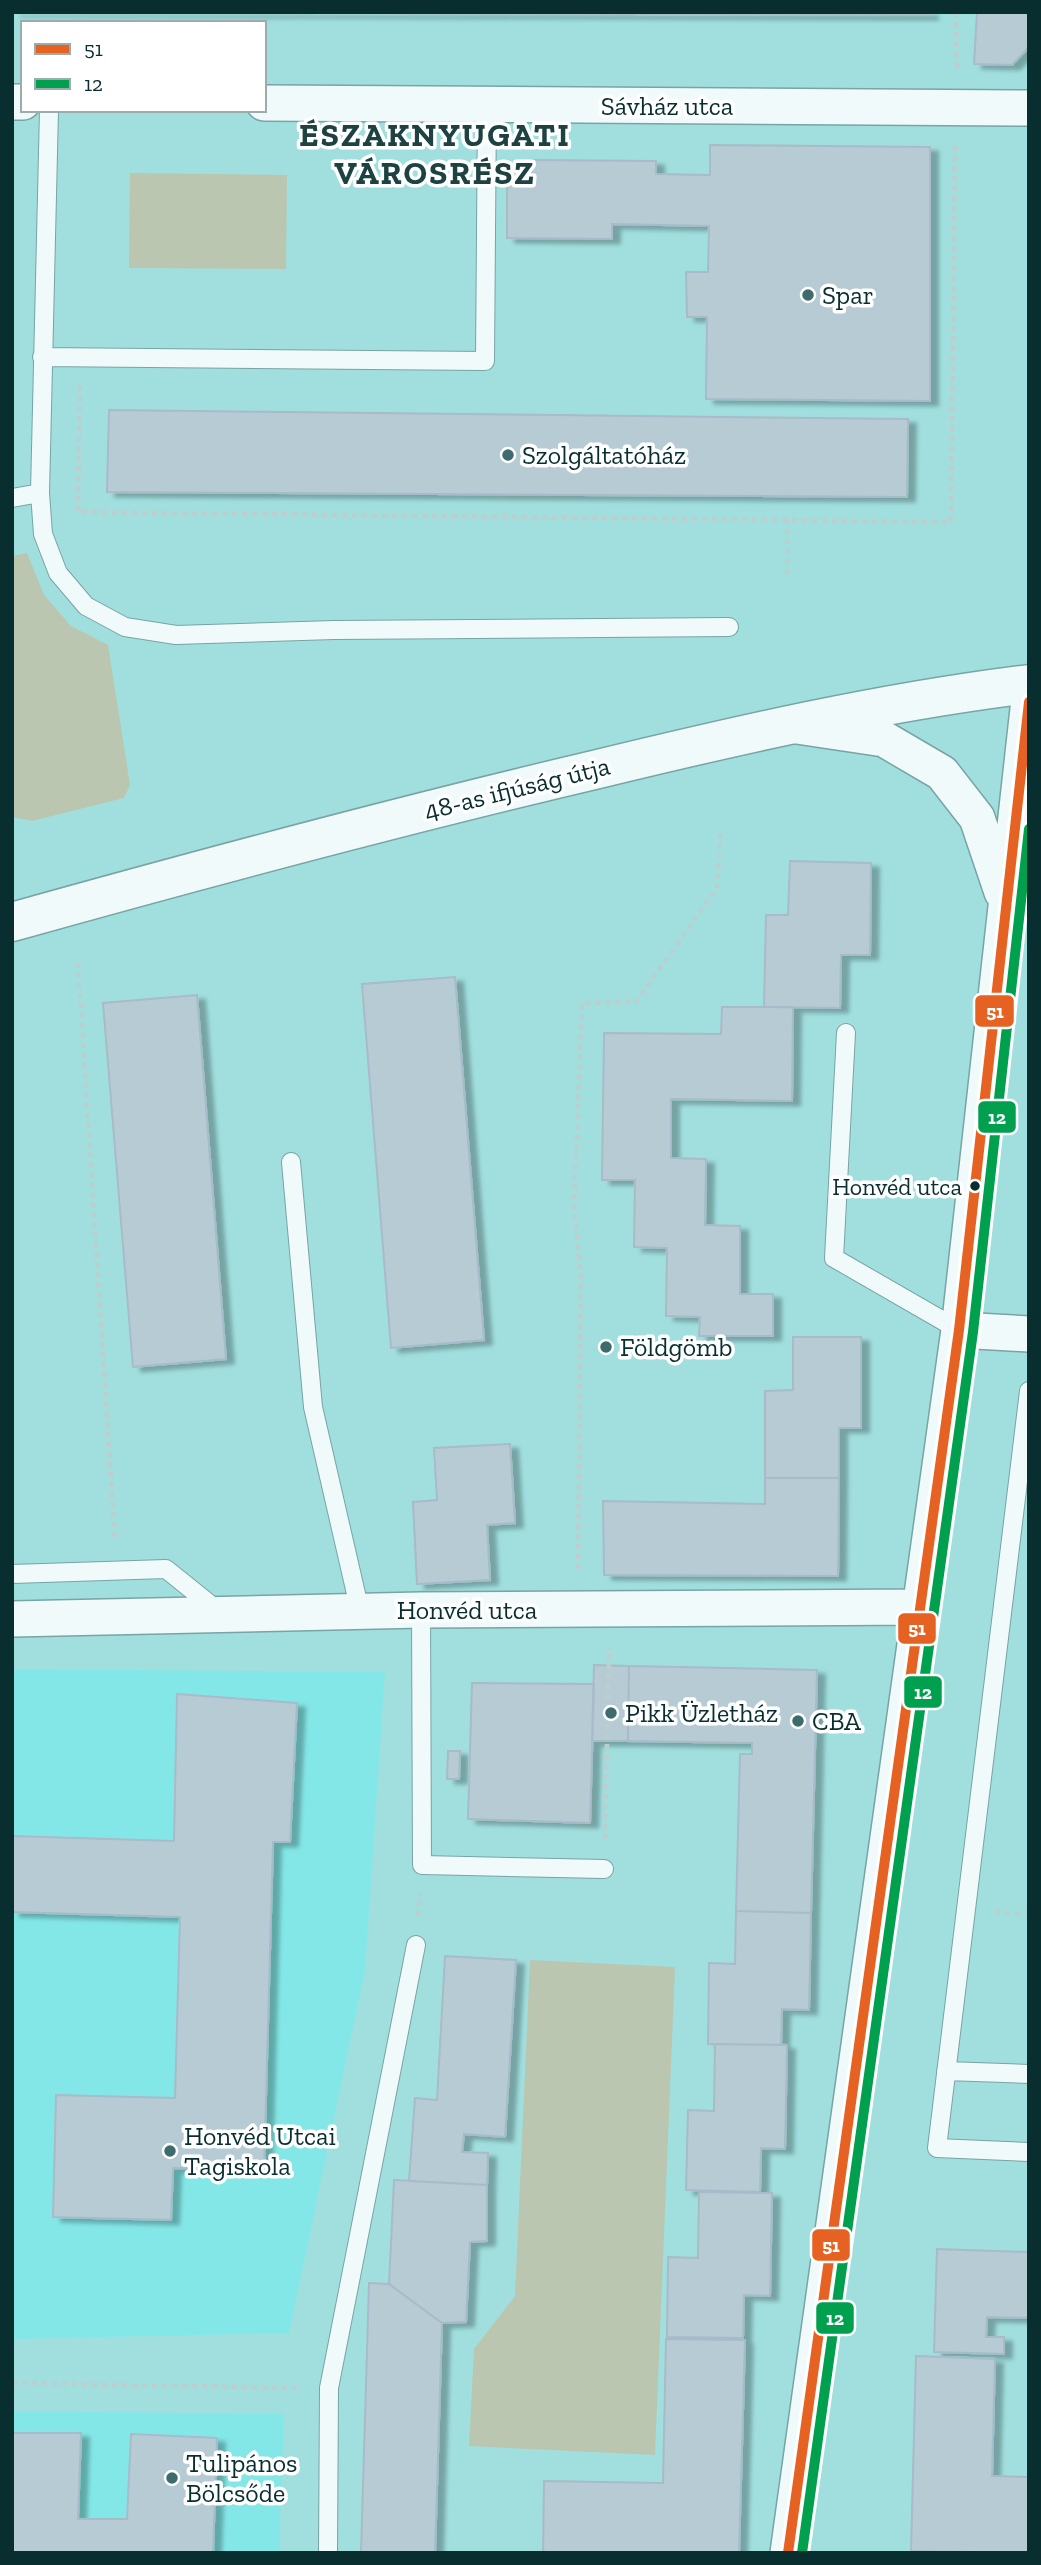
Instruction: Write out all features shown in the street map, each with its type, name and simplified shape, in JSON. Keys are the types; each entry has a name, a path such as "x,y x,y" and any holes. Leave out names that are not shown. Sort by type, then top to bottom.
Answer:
{"main road":[{"name":"48-as ifjúság útja","path":"14,916 433,808 784,724 941,695 1029,684"}],"street":[{"name":"Sávház utca","path":"266,103 1029,108"},
{"path":"788,2553 959,1330 1029,700"},
{"path":"784,724 884,739 942,773 977,818 1005,902"},
{"path":"959,1330 1029,1334"},
{"name":"Honvéd utca","path":"12,1619 421,1610 921,1607"}],"lane":[{"path":"42,357 485,361 487,104"},
{"path":"49,112 40,493 43,534 58,573 86,606 125,626 177,635 334,629 729,627"},
{"path":"12,498 40,493"},
{"path":"846,1033 834,1258 959,1330"},
{"path":"291,1162 313,1407 359,1611"},
{"path":"1029,1391 937,2148 1029,2152"},
{"path":"12,1574 166,1569 220,1613"},
{"path":"421,1610 422,1865 604,1869"},
{"path":"328,2553 329,2388 416,1945"},
{"path":"946,2071 1029,2074"}],"path":[{"path":"956,12 957,69"},
{"path":"80,357 78,512 951,522 956,108"},
{"path":"786,574 788,520"},
{"path":"604,1869 581,1277 574,1208 582,1003 636,1002 717,888 721,828"},
{"path":"78,963 117,1570"},
{"path":"416,1945 422,1865"},
{"path":"12,2383 329,2388"}],"shaded area":[{"name":"Honvéd Utcai Tagiskola","path":"12,1669 385,1672 365,1970 289,2333 12,2339"},
{"path":"12,2411 284,2414 279,2553 12,2553"}],"green space":[{"path":"130,173 287,175 286,269 129,268"},
{"path":"27,553 44,595 71,626 108,645 130,785 124,798 32,821 12,817 12,556"},
{"path":"530,1960 675,1967 655,2455 469,2446 474,2349 515,2296"}],"building":[{"path":"12,12 930,12 930,15"},
{"path":"977,12 1029,12 1029,47 1012,65 974,64"},
{"name":"Spar","path":"710,145 930,147 930,401 706,399 707,317 687,317 686,272 708,272 709,226 612,224 612,239 507,238 507,181 532,181 532,160 656,161 656,174 710,175"},
{"name":"Szolgáltatóház","path":"109,410 908,419 907,497 107,492"},
{"path":"790,861 871,863 870,955 841,955 840,1008 764,1007 766,915 788,915"},
{"path":"455,977 484,1340 391,1348 362,984"},
{"path":"197,995 226,1359 133,1367 103,1003"},
{"path":"722,1007 793,1007 792,1101 671,1099 671,1158 706,1159 705,1225 740,1226 740,1294 773,1294 773,1336 699,1336 700,1317 666,1316 667,1248 634,1247 635,1180 602,1180 604,1033 721,1034"},
{"path":"793,1337 861,1337 861,1428 839,1428 839,1478 765,1478 765,1391 793,1390"},
{"path":"510,1444 515,1523 487,1525 490,1580 417,1584 413,1502 437,1500 434,1448"},
{"path":"765,1478 839,1478 838,1576 604,1575 603,1501 765,1504"},
{"name":"Pikk Üzletház","path":"594,1665 629,1666 628,1741 592,1741"},
{"path":"629,1666 817,1670 811,1913 736,1911 740,1754 752,1754 752,1743 628,1741"},
{"path":"472,1683 594,1684 590,1823 468,1819"},
{"path":"177,1694 297,1703 290,1842 273,1842 264,2170 173,2168 171,2220 53,2217 56,2095 175,2098 180,1917 12,1912 12,1836 174,1841"},
{"path":"448,1751 460,1751 459,1779 447,1779"},
{"path":"736,1911 811,1913 809,2010 782,2009 781,2045 708,2044 709,1963 735,1964"},
{"path":"445,1956 516,1960 505,2137 464,2134 462,2152 488,2153 487,2185 409,2181 415,2098 437,2100"},
{"path":"715,2044 787,2045 785,2149 761,2148 760,2192 686,2190 688,2110 714,2111"},
{"path":"394,2180 487,2185 487,2241 470,2242 466,2322 442,2323 389,2284"},
{"path":"699,2192 772,2193 770,2296 744,2295 743,2338 667,2337 668,2257 698,2258"},
{"path":"937,2249 1029,2252 1029,2318 987,2317 986,2337 1004,2337 1004,2354 934,2352"},
{"path":"369,2283 389,2284 442,2323 435,2553 361,2553"},
{"path":"666,2339 745,2340 739,2553 543,2553 544,2481 663,2483"},
{"path":"916,2356 995,2359 992,2476 1029,2477 1029,2553 911,2551"},
{"name":"Tulipános Bölcsőde","path":"12,2433 81,2433 78,2519 127,2519 131,2434 217,2438 213,2553 12,2553"}],"transit line":[{"name":"51","path":"788,2553 959,1330 1029,702"},
{"name":"12","path":"802,2553 973,1332 1029,829"}],"place":[{"name":"Spar","path":"808,295"},
{"name":"Szolgáltatóház","path":"508,455"},
{"name":"Honvéd utca","path":"975,1186"},
{"name":"Földgömb","path":"606,1347"},
{"name":"Pikk Üzletház","path":"611,1713"},
{"name":"CBA","path":"798,1721"},
{"name":"Honvéd Utcai Tagiskola","path":"170,2151"},
{"name":"Tulipános Bölcsőde","path":"172,2478"}],"district":[{"name":"ÉSZAKNYUGATI VÁROSRÉSZ","path":"435,153"}]}
